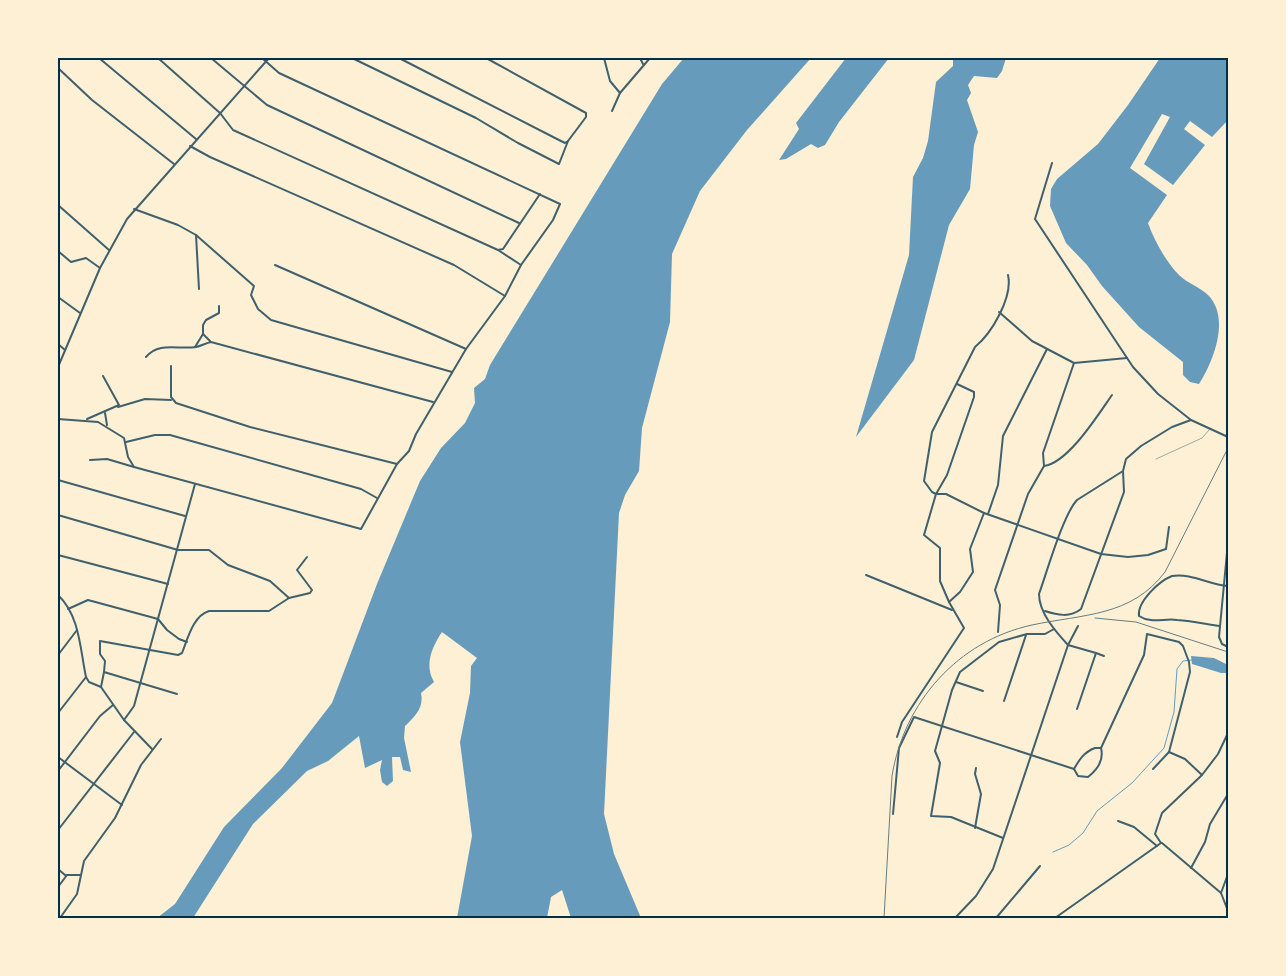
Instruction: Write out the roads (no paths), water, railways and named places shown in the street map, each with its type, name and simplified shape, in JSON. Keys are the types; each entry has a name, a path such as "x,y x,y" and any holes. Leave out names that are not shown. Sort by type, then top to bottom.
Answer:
{"street":[{"path":"99,58 196,140"},
{"path":"158,58 220,113 232,130 498,250 521,265"},
{"path":"210,58 268,105 519,223"},
{"path":"90,460 107,459 361,529 397,464 409,451 416,434 466,349 505,296 521,265 553,220 560,204 279,73 262,58"},
{"path":"58,367 100,268 134,209 270,58"},
{"path":"352,58 476,118 518,144 559,164 568,140 586,117 586,112 486,58"},
{"path":"399,58 557,139 565,142 568,140"},
{"path":"604,58 610,81 620,93"},
{"path":"640,58 643,64"},
{"path":"612,111 620,93 650,58"},
{"path":"58,68 92,100 174,164"},
{"path":"190,146 210,158 454,265 505,296"},
{"path":"1052,164 1035,219 1127,358 1158,394 1190,420 1228,437"},
{"path":"498,250 503,249 540,194"},
{"path":"58,205 109,250"},
{"path":"134,209 178,225 196,235 254,286 251,295 254,304 271,320 452,372"},
{"path":"196,235 199,289"},
{"path":"58,251 72,262 86,258 100,268"},
{"path":"275,265 466,349"},
{"path":"1008,275 1010,284 999,312 985,338 975,347 932,432 924,481 932,492 936,494 946,494 988,514 1101,554 1128,557 1148,555 1166,549 1168,547 1169,527"},
{"path":"58,297 80,313"},
{"path":"195,347 203,334 203,325 206,320 219,313 219,306"},
{"path":"999,312 1024,335 1074,363 1127,358"},
{"path":"203,334 211,342 435,402"},
{"path":"146,357 151,351 159,348 195,347 211,342"},
{"path":"58,344 64,350"},
{"path":"988,514 998,485 1003,436 1047,349"},
{"path":"998,632 1000,605 995,590 1028,494 1044,466 1043,453 1074,363"},
{"path":"171,366 173,400"},
{"path":"103,376 119,402 118,407"},
{"path":"897,737 902,722 964,628 952,610 940,581 940,548 924,535 936,494 947,475 974,397 974,392 957,384"},
{"path":"1044,466 1053,464 1082,438 1112,395"},
{"path":"87,419 145,399 161,398 173,400 176,403 250,426 397,464"},
{"path":"105,412 107,425"},
{"path":"58,419 87,419 107,425 126,442 128,457 134,467"},
{"path":"1044,610 1070,615 1081,609 1124,492 1123,471 1126,460 1141,446 1172,427 1190,420"},
{"path":"126,442 155,435 170,435 353,487 378,498"},
{"path":"1104,656 1068,645 1054,629 1044,610 1039,594 1071,506 1077,500 1123,471"},
{"path":"58,480 186,516"},
{"path":"124,720 134,706 195,484"},
{"path":"948,602 960,592 973,572 970,549 984,512"},
{"path":"58,515 178,550 205,549 214,552 228,566 270,580 289,598"},
{"path":"1228,542 1220,626 1220,640 1228,647"},
{"path":"58,555 168,584"},
{"path":"101,687 105,661 100,654 100,640 178,655 182,652 202,613 209,611 269,611 289,598 310,594 312,590 297,573 299,567 307,558"},
{"path":"866,575 952,610"},
{"path":"1220,626 1175,619 1160,621 1145,619 1139,616 1138,612 1142,602 1172,576 1192,577 1228,586"},
{"path":"58,596 67,604 77,630 86,677 89,682 101,687 124,720 152,750"},
{"path":"68,609 88,600 158,619 166,630 179,640 186,642"},
{"path":"955,918 976,896 988,879 1004,838 1068,645 1078,626"},
{"path":"1004,838 951,817 930,816 940,763 935,750 956,682 963,669 991,647 1010,637 1027,634 1046,634 1054,629"},
{"path":"58,655 77,630"},
{"path":"1004,701 1027,634"},
{"path":"893,814 899,748 914,717 1074,769 1076,774 1082,778 1091,775 1101,760 1101,748 1144,654 1147,634 1179,642 1184,646 1189,662 1189,681 1168,752 1153,769"},
{"path":"58,645 62,649"},
{"path":"1077,709 1096,653"},
{"path":"104,672 177,694"},
{"path":"58,713 86,677"},
{"path":"956,682 984,691"},
{"path":"58,771 100,716 113,705"},
{"path":"58,830 134,732"},
{"path":"1228,733 1227,742 1202,775 1159,818 1155,834 1161,843 1221,893 1228,911"},
{"path":"60,918 77,894 84,862 122,805 138,770 161,739"},
{"path":"1074,769 1083,755 1089,750 1101,748"},
{"path":"1168,752 1185,758 1202,775"},
{"path":"58,757 122,805"},
{"path":"975,828 981,794 975,774 976,768"},
{"path":"1191,868 1205,842 1210,824 1228,794"},
{"path":"1118,821 1134,827 1157,846"},
{"path":"1055,918 1161,843"},
{"path":"996,918 1040,866"},
{"path":"58,869 67,875 80,875"},
{"path":"1221,893 1228,874"},
{"path":"58,887 67,875"}],"lane":[{"path":"1156,459 1202,438 1211,429"}],"water":[{"path":"684,58 811,58 747,130 700,191 672,254 670,322 642,428 639,471 625,495 619,513 604,814 614,854 641,918 571,918 562,890 551,897 547,918 457,918 472,836 460,742 470,693 471,666 477,658 442,632 430,656 431,676 434,682 421,693 420,707 405,726 404,738 411,772 403,770 400,757 392,757 393,781 387,786 382,782 380,770 382,760 365,768 359,736 328,761 307,771 253,824 193,918 157,918 175,904 224,827 282,768 332,703 377,584 420,481 441,448 465,423 475,403 474,388 485,379 490,365 662,84"},
{"path":"846,58 889,58 839,122 825,145 818,148 811,144 786,159 779,160 799,129 796,123"},
{"path":"953,58 1006,58 1002,71 997,78 974,76 968,85 971,93 967,100 978,132 974,145 970,189 949,225 914,360 856,437 909,255 913,177 923,158 928,141 936,82 953,66"},
{"path":"1160,58 1228,58 1228,120 1212,137 1190,121 1184,129 1205,145 1173,185 1144,164 1170,117 1162,114 1130,168 1167,195 1148,223 1157,243 1174,270 1205,292 1215,305 1219,327 1217,340 1210,364 1199,384 1190,382 1183,375 1183,362 1139,327 1066,243 1050,206 1051,189 1057,179 1098,144 1128,105"},
{"path":"1191,656 1214,658 1228,665 1228,673 1221,673 1192,664"}],"waterway":[{"path":"1053,852 1069,845 1083,833 1097,811 1132,783 1164,748 1174,712 1177,669 1183,661 1192,660"}],"railway":[{"path":"884,918 892,776 898,749 909,723 922,700 958,660 981,645 1005,633 1032,625 1088,615 1121,606 1137,598 1152,587 1165,572 1228,448"},
{"path":"1095,618 1136,622 1228,652"}]}
